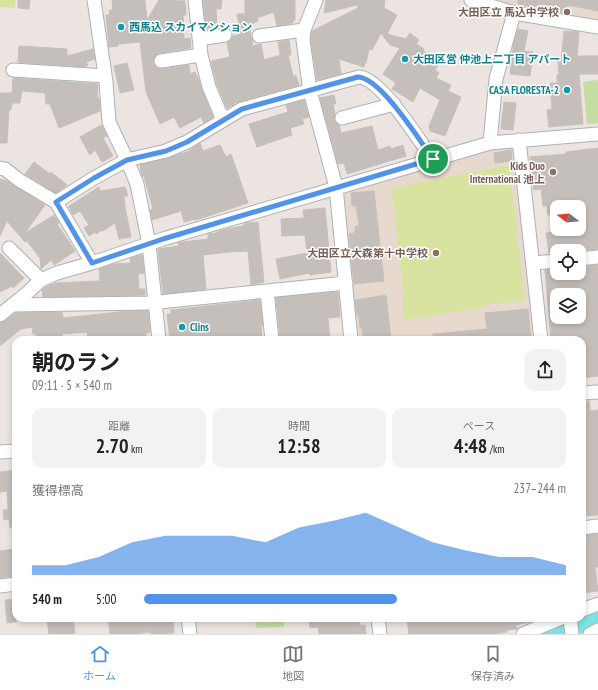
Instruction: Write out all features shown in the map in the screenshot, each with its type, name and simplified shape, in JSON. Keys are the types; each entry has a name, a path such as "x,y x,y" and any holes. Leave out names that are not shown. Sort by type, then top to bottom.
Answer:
{"street":[{"path":"94,0 105,76 109,122 137,184 149,244 160,336"},
{"path":"195,0 201,55 209,87 223,120"},
{"path":"316,0 304,30 303,40 310,91 336,187 351,336"},
{"path":"471,0 514,13 598,26"},
{"path":"490,143 496,79 514,13"},
{"path":"260,36 304,30"},
{"path":"199,39 224,35"},
{"path":"161,61 201,55"},
{"path":"13,70 105,76"},
{"path":"56,202 94,178 127,160 166,151 187,142 242,109 358,77 364,78 394,104 433,159"},
{"path":"342,118 394,104"},
{"path":"0,316 41,280 57,273 336,187 490,143 525,137 598,134"},
{"path":"525,137 533,263 541,336"},
{"path":"0,168 5,169 19,180 56,202 92,263"},
{"path":"9,248 41,280"},
{"path":"586,258 598,257"},
{"path":"533,263 550,262"},
{"path":"13,305 156,302 231,292 267,291 346,283"},
{"path":"267,291 272,336"},
{"path":"586,393 598,392"},
{"path":"0,452 12,451"},
{"path":"586,528 598,526"},
{"path":"0,586 12,584"},
{"path":"586,608 598,604"},
{"path":"188,622 190,634"},
{"path":"378,622 380,634"},
{"path":"524,634 552,622"},
{"path":"570,622 572,634"},
{"path":"590,634 598,630"}],"shaded area":[{"name":"大田区立 馬込中学校","path":"490,0 598,0 598,22 522,10"},
{"name":"大田区立大森第十中学校","path":"517,144 534,336 354,336 341,190 482,149"}],"green space":[{"path":"0,0 16,0 15,8 0,7"},
{"path":"598,80 598,123 587,124 583,82"},
{"path":"509,165 525,301 489,304 481,308 404,320 403,292 392,188"},
{"path":"255,622 283,622 284,627 256,628"}],"water":[{"path":"598,608 598,626 579,634 535,634 564,622 586,622 586,612"}],"building":[{"path":"18,0 30,0 29,9 18,8"},
{"path":"112,0 145,0 147,20 159,0 185,1 186,15 183,15 184,39 190,38 191,48 159,53 154,58 153,63 155,66 162,69 189,65 190,74 195,72 213,117 204,123 201,117 180,128 174,117 160,124 146,92 140,42 118,44 118,46 109,47 106,15 110,15 109,10 113,10"},
{"path":"203,0 222,0 221,9 216,9 217,28 206,30"},
{"path":"245,0 295,0 295,20 293,23 277,26 274,12 257,18 258,21 249,26 253,46 261,44 264,60 284,54 280,54 278,42 289,40 291,55 288,55 293,76 296,76 299,85 235,103 227,108 217,84 211,61 230,57 227,43 233,36 241,34 237,14 245,14"},
{"path":"326,0 385,0 384,8 397,15 387,34 406,39 410,33 419,40 416,44 424,49 423,51 440,62 435,70 439,73 436,78 451,85 448,91 461,97 445,136 430,131 429,126 440,100 420,88 413,102 392,89 396,83 383,74 400,48 390,45 381,33 372,50 369,49 364,67 339,59 341,74 317,80 311,40 312,31 358,8 357,5 324,13"},
{"path":"518,0 598,0 598,11 568,5 566,14 518,4"},
{"path":"518,29 528,31 524,51 533,52 530,76 510,74 514,42"},
{"name":"CASA FLORESTA-2","path":"564,31 579,32 577,56 598,56 598,74 579,74 583,124 549,127 547,110 552,109 550,83 557,83 557,75 559,75 558,62 561,62"},
{"path":"19,46 67,49 67,56 93,49 95,59 86,62 88,65 84,67 18,62"},
{"path":"127,63 134,90 120,93 114,66"},
{"path":"13,78 98,84 97,98 99,98 100,111 59,128 50,104 46,104 45,93 22,91 20,103 12,103 11,110 9,110 7,143 0,143 0,93 12,93"},
{"path":"334,95 336,104 333,104 335,114 334,120 339,125 341,133 372,126 378,150 390,146 391,149 403,145 406,156 347,174 344,163 338,164 320,98"},
{"path":"304,100 309,117 302,119 304,124 290,128 292,135 257,147 249,124 288,112 286,105"},
{"path":"504,102 516,103 513,130 501,129"},
{"path":"101,125 107,136 103,138 113,156 102,162 95,150 90,155 80,137"},
{"path":"200,143 203,151 220,145 226,157 231,154 248,203 196,220 184,222 181,211 152,220 150,210 153,209 140,165 169,158 189,151"},
{"path":"598,148 598,249 587,250 586,244 550,244 549,253 546,233 550,232 550,236 586,236 586,200 550,200 550,215 548,215 547,206 543,206 541,189 534,190 530,157 566,154 566,152"},
{"path":"511,150 512,161 495,163 494,153"},
{"path":"34,162 50,174 51,172 67,185 56,193 25,174"},
{"path":"0,179 7,181 45,205 25,233 54,215 59,223 57,224 75,251 54,265 51,260 41,269 40,258 27,241 25,242 7,221 0,236"},
{"path":"99,187 100,191 125,187 128,196 124,196 125,207 131,237 119,239 115,223 103,231 102,230 96,234 95,232 89,236 84,228 89,225 80,211 73,215 69,206"},
{"path":"374,191 384,281 354,284 349,234 355,233 355,226 359,226 356,206 352,206 351,193"},
{"path":"325,208 331,272 310,275 309,273 280,279 276,259 307,253 305,235 282,236 281,219 304,218 303,210"},
{"path":"258,222 264,282 251,285 248,251 203,255 206,289 163,294 158,249 179,246 178,243 182,242 208,239 208,234 243,226 245,223"},
{"path":"0,253 24,278 13,288 12,286 0,292"},
{"path":"142,255 144,273 138,274 139,289 145,289 145,295 43,297 42,290 49,285 55,284 54,283 100,281 99,269 113,264 131,263 130,258"},
{"path":"598,265 598,376 586,378 586,336 551,336 545,270 550,270 550,280 586,280 586,266"},
{"path":"338,292 340,317 328,318 330,336 280,336 276,298"},
{"path":"386,295 391,336 363,336 355,300"},
{"path":"260,300 263,326 261,324 262,336 170,336 167,314 171,314 171,310"},
{"path":"528,309 531,336 433,336 433,334 487,329 485,313"},
{"path":"128,311 148,311 150,332 146,333 146,336 88,336 87,332 62,334 62,336 36,336 36,334 33,334 32,327 21,329 0,346 0,323 15,313 62,312 63,318"},
{"path":"586,401 589,401 590,411 598,410 598,515 586,516"},
{"path":"12,470 12,528 10,528 9,519 4,520 3,510 8,510 7,491 0,492 0,472"},
{"path":"598,534 598,567 595,567 598,591 586,592 586,536"},
{"path":"12,549 12,576 0,578 0,551"},
{"path":"12,599 12,622 16,622 7,623 5,600"},
{"path":"48,622 74,622 75,634 49,634"},
{"path":"108,622 173,622 174,633 151,634 151,632 110,634"},
{"path":"309,622 360,622 360,626 365,625 366,634 319,634 318,627 310,628"},
{"path":"408,622 529,622 516,625 517,629 491,634 409,634"}],"place":[{"name":"大田区立 馬込中学校","path":"567,12"},
{"name":"西馬込 スカイマンション","path":"121,27"},
{"name":"大田区営 仲池上二丁目 アパート","path":"405,59"},
{"name":"CASA FLORESTA-2","path":"567,90"},
{"name":"Kids Duo International 池上","path":"553,172"},
{"name":"大田区立大森第十中学校","path":"436,253"},
{"name":"Clins","path":"182,327"}],"route":[{"path":"358,77 366,79 392,102 433,159 163,239 92,263 56,202 94,178 127,160 166,151 187,142 242,109 358,77"}]}
